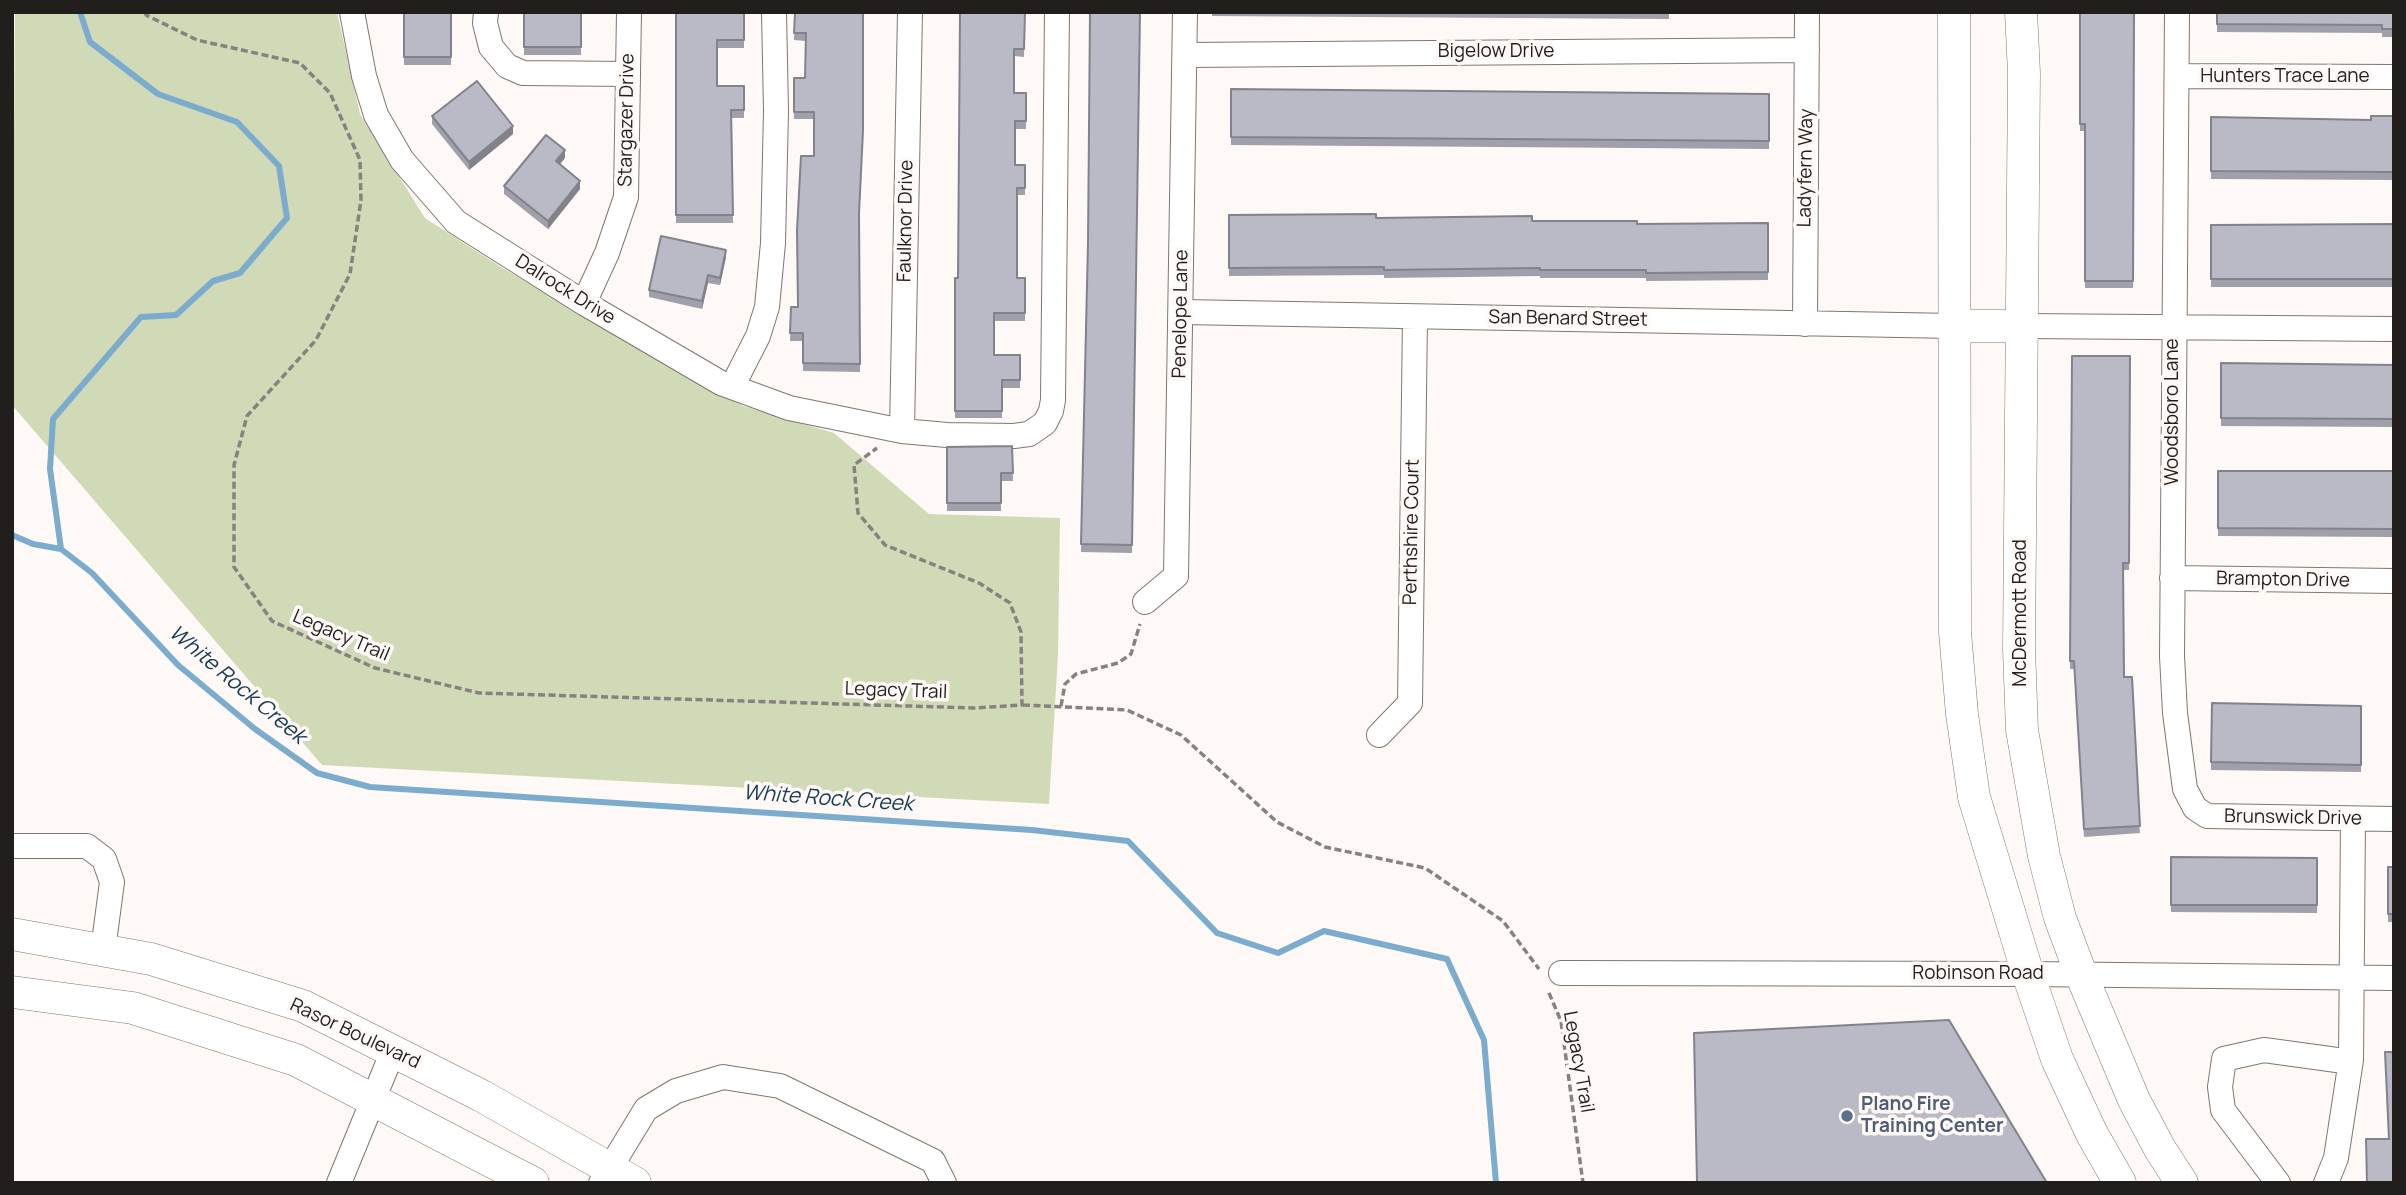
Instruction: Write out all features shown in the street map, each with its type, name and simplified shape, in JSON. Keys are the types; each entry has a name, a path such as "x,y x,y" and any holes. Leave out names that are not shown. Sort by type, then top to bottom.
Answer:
{"main road":[{"path":"1954,12 1955,632 1962,714 1974,797 2028,974 2057,1059 2092,1134 2120,1183"},
{"name":"McDermott Road","path":"2021,12 2024,73 2019,649 2022,730 2044,856 2060,918 2134,1100 2182,1183"},
{"path":"1955,326 2023,326"},
{"name":"Rasor Boulevard","path":"12,934 151,959 303,1006 482,1096 605,1175 635,1183"},
{"path":"12,992 133,1008 296,1060 533,1183"}],"street":[{"name":"Dalrock Drive","path":"352,12 363,76 376,115 402,160 456,222 584,303 721,383 789,408 902,431 1014,436 1029,434 1039,429 1051,411 1058,12"},
{"path":"486,12 485,23 491,47 507,66 523,73 628,75"},
{"name":"Stargazer Drive","path":"584,303 607,253 626,197 629,12"},
{"path":"732,387 758,336 767,307 773,243 776,111 774,12"},
{"name":"Faulknor Drive","path":"902,431 910,12"},
{"name":"Penelope Lane","path":"1145,602 1176,576 1185,12"},
{"name":"Ladyfern Way","path":"1805,324 1807,12"},
{"name":"Woodsboro Lane","path":"2177,12 2172,578 2175,713 2185,789 2195,808"},
{"name":"Bigelow Drive","path":"1185,54 1807,50"},
{"name":"Hunters Trace Lane","path":"2177,76 2394,77"},
{"name":"San Benard Street","path":"1182,312 1955,326"},
{"name":"Perthshire Court","path":"1379,735 1410,703 1415,317"},
{"path":"2023,326 2394,329"},
{"name":"Brampton Drive","path":"2172,578 2394,582"},
{"name":"Brunswick Drive","path":"2195,808 2207,816 2223,818 2394,819"},
{"path":"2326,1183 2336,1158 2351,1060 2353,819"},
{"path":"12,846 87,846 104,859 112,882 103,950"},
{"name":"Robinson Road","path":"1551,980 2028,974 2394,978"},
{"path":"2278,1183 2223,1110 2220,1087 2224,1059 2264,1050 2351,1060"},
{"path":"339,1183 393,1051"},
{"path":"605,1175 646,1109 676,1091 723,1077 780,1086 933,1161 944,1183"}],"path":[{"name":"Legacy Trail","path":"145,12 146,15 197,40 300,63 330,93 360,160 361,200 350,274 316,340 247,416 234,465 234,567 272,621 375,668 479,694 975,708 1022,705 1127,710 1181,735 1277,822 1325,847 1425,868 1503,921 1551,980 1561,1021 1583,1183"},
{"path":"854,465 858,513 885,545 979,583 1010,603 1021,632 1022,705"},
{"path":"1061,706 1065,684 1076,674 1118,663 1131,654 1136,645 1145,602"}],"green space":[{"path":"15,12 337,12 360,114 425,218 504,269 743,406 834,433 929,514 1060,518 1058,655 1049,804 322,765 12,405"}],"building":[{"path":"404,12 451,12 451,57 404,57"},
{"path":"524,12 581,12 581,47 524,47"},
{"path":"676,12 744,12 744,40 717,40 717,86 744,86 744,110 731,110 733,215 676,215"},
{"path":"795,12 863,12 863,131 859,213 860,364 803,363 803,333 790,333 791,307 798,307 797,230 801,156 814,156 814,112 794,112 794,78 805,78 806,33 794,33"},
{"path":"960,12 1025,12 1024,49 1014,49 1014,93 1026,93 1026,121 1015,121 1015,165 1025,165 1025,188 1017,188 1017,278 1025,278 1025,313 994,313 994,355 1020,355 1020,380 1002,380 1002,411 955,411"},
{"path":"1090,12 1140,12 1132,545 1081,544"},
{"path":"2080,12 2134,12 2133,281 2085,281 2085,124 2080,124"},
{"path":"2217,12 2394,12 2394,29 2382,29 2382,25 2217,24"},
{"path":"477,81 513,126 469,162 432,116"},
{"path":"1231,89 1769,94 1769,141 1231,137"},
{"path":"2371,116 2394,116 2394,172 2211,171 2211,117 2371,120"},
{"path":"546,135 565,150 556,161 580,181 548,221 504,186"},
{"path":"1376,214 1376,218 1532,216 1532,221 1637,221 1637,224 1768,223 1768,272 1646,273 1646,270 1540,268 1229,268 1229,215"},
{"path":"2394,224 2394,279 2211,279 2211,225"},
{"path":"661,236 726,250 720,278 708,275 702,301 649,290"},
{"path":"2072,356 2130,356 2129,563 2123,563 2124,677 2132,677 2140,826 2084,829 2074,661 2070,661"},
{"path":"2221,363 2394,365 2394,419 2221,418"},
{"path":"1012,446 1013,473 1001,473 1001,503 947,503 947,447"},
{"path":"2218,471 2394,471 2394,529 2218,528"},
{"path":"2212,703 2361,706 2361,765 2211,762"},
{"path":"2171,857 2317,858 2317,905 2171,905"},
{"path":"2388,867 2394,867 2394,914 2388,914"},
{"name":"Plano Fire Training Center","path":"1949,1020 2047,1183 1697,1183 1694,1033"},
{"path":"2385,1052 2394,1052 2394,1183 2367,1183 2366,1139 2389,1139"}],"waterway":[{"path":"61,549 50,469 53,419 141,317 176,315 213,281 240,273 287,218 279,166 237,122 158,94 90,42 80,12"},
{"name":"White Rock Creek","path":"12,535 33,544 61,549 92,573 178,665 255,729 317,773 370,787 1032,830 1128,841 1217,933 1278,953 1324,931 1447,959 1484,1040 1496,1183"}],"place":[{"name":"Plano Fire Training Center","path":"1847,1116"}]}
